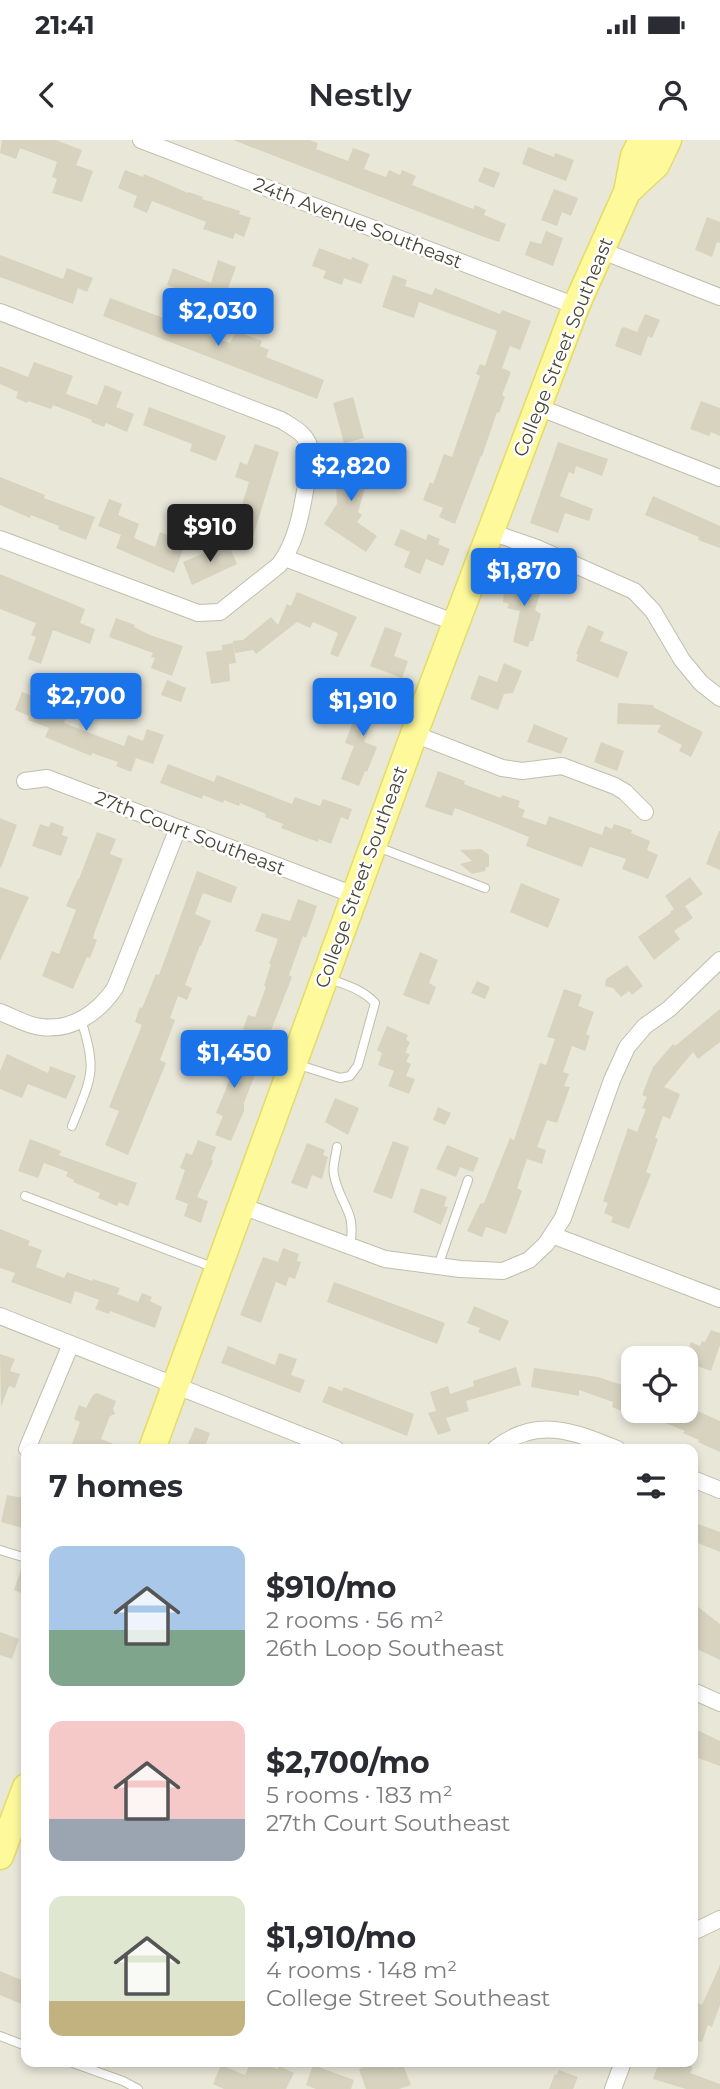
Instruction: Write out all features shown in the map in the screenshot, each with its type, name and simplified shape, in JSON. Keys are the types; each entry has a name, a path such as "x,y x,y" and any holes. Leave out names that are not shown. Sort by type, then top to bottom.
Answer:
{"main road":[{"name":"College Street Southeast","path":"154,1444 414,734 576,306 627,192 634,156 642,140"},
{"name":"College Street Southeast","path":"627,192 656,165 668,140"},
{"path":"0,1856 21,1806"}],"street":[{"name":"24th Avenue Southeast","path":"141,140 576,306"},
{"path":"600,250 720,297"},
{"path":"0,312 281,420 306,437 310,443 311,454 299,517 285,558 220,612 198,613 0,539"},
{"path":"538,407 720,478"},
{"path":"491,532 548,553 634,591 653,611 682,660 701,683 720,698"},
{"path":"285,558 456,623"},
{"path":"414,734 502,768 522,771 562,766 615,786 645,812"},
{"name":"27th Court Southeast","path":"26,781 47,778 354,895"},
{"path":"0,1012 40,1027 60,1027 81,1020 98,1009 115,988 178,828"},
{"path":"242,1206 385,1259 503,1271 529,1260 546,1244 563,1217 627,1047 645,1026 669,1009 720,960"},
{"path":"552,1235 720,1299"},
{"path":"0,1316 323,1444"},
{"path":"29,1444 71,1344"},
{"path":"503,1444 523,1432 548,1429 587,1436 605,1444"},
{"path":"698,1481 720,1490"},
{"path":"698,1693 720,1703"},
{"path":"698,1930 720,1919"},
{"path":"613,2089 621,2067"}],"lane":[{"path":"373,845 485,888"},
{"path":"293,1063 340,1077 350,1076 358,1065 375,1003 368,995 355,988 324,977"},
{"path":"72,1126 89,1084 92,1064 81,1020"},
{"path":"337,1147 333,1173 351,1216 353,1231 350,1246"},
{"path":"438,1266 468,1180"},
{"path":"25,1196 218,1269"},
{"path":"0,1550 21,1556"},
{"path":"0,2036 21,2044"},
{"path":"84,2067 138,2089"}],"shaded area":[{"path":"0,140 720,140 720,2089 0,2089"}],"building":[{"path":"2,140 56,140 82,150 76,165 93,171 82,202 52,193 57,179 52,177 57,162 20,148 16,159 0,153"},
{"path":"233,140 309,140 318,143 316,149 348,161 353,148 370,154 364,169 386,177 389,170 400,175 402,170 416,176 412,185 473,209 475,205 486,210 484,215 506,224 499,242"},
{"path":"528,147 554,157 555,153 574,160 566,181 522,164"},
{"path":"484,167 500,173 494,188 478,181"},
{"path":"125,170 143,177 144,174 203,197 202,199 240,211 239,214 251,218 244,237 235,233 233,239 203,229 206,222 152,201 147,213 133,207 137,196 118,188"},
{"path":"554,189 578,198 571,216 562,212 557,226 541,220"},
{"path":"707,217 720,222 720,243 717,242 712,257 695,250"},
{"path":"546,231 563,238 553,266 525,255 530,241 541,244"},
{"path":"319,248 369,264 361,284 344,278 342,285 323,278 326,271 312,266"},
{"path":"0,255 63,279 67,268 93,278 87,292 78,288 73,304 0,277"},
{"path":"218,260 236,267 224,300 227,302 222,317 205,311 209,301 167,285 173,268 211,283"},
{"path":"393,275 407,280 405,286 432,295 435,288 500,314 502,310 531,321 520,350 510,346 502,368 511,372 502,395 505,397 455,524 439,517 443,508 423,500 430,482 433,484 444,454 452,457 480,376 476,374 480,364 485,366 497,331 419,302 414,318 382,307"},
{"path":"110,298 230,343 236,331 262,341 260,346 269,350 266,357 324,380 317,399 103,316"},
{"path":"645,314 660,320 652,338 648,336 641,356 615,346 621,329 624,327 637,332"},
{"path":"34,362 73,376 66,394 97,405 105,385 122,392 116,407 134,414 127,432 106,423 104,427 53,405 51,409 28,401 27,403 16,398 18,392 0,384 0,366 28,377"},
{"path":"353,397 364,438 344,443 333,403"},
{"path":"701,401 720,408 720,436 711,432 709,436 690,429"},
{"path":"149,407 226,436 216,461 190,451 192,444 143,425"},
{"path":"558,442 608,459 602,476 576,466 574,474 569,472 560,496 593,509 589,521 565,513 558,533 530,523"},
{"path":"255,444 279,452 251,543 232,537 249,482 235,477 240,462 247,465"},
{"path":"346,450 366,456 360,475 368,478 358,512 362,515 357,522 377,536 366,552 324,524 337,504 336,486"},
{"path":"0,477 45,495 44,498 95,517 86,540 58,529 59,526 31,515 30,518 0,505"},
{"path":"653,496 720,526 720,548 645,515"},
{"path":"109,499 122,504 118,515 139,524 134,538 155,547 160,532 186,542 174,573 116,548 121,535 98,526"},
{"path":"401,529 426,540 428,534 440,539 438,544 450,549 443,566 426,559 420,574 404,567 410,552 394,545"},
{"path":"228,543 237,564 192,585 183,562"},
{"path":"0,574 85,609 80,623 95,629 90,644 53,630 41,664 28,659 36,637 31,635 36,623 0,609"},
{"path":"515,576 543,584 535,610 541,614 533,641 530,641 528,647 513,642 520,611 507,608 509,604 503,602 504,594"},
{"path":"297,592 357,617 338,657 330,654 338,633 313,622 310,628 297,622 256,654 253,650 235,653 233,641 243,640 271,617 278,625 287,604 291,606"},
{"path":"116,618 135,625 134,627 150,635 183,646 172,676 151,668 155,658 151,657 153,653 109,637"},
{"path":"588,625 604,632 600,641 628,652 618,678 576,661 576,654"},
{"path":"385,627 402,633 394,656 408,661 402,678 370,666"},
{"path":"233,643 236,663 229,664 230,681 211,684 206,652 222,650 222,645"},
{"path":"504,663 522,671 513,693 504,694 498,710 470,699 479,675 497,682"},
{"path":"167,680 186,688 181,702 161,695"},
{"path":"22,692 41,699 44,692 71,704 64,723 124,746 128,735 143,741 147,729 164,735 153,764 136,758 131,772 116,766 118,762 92,753 91,756 45,737 49,728 28,720 29,716 15,710"},
{"path":"364,692 393,703 389,713 377,708 364,742 377,747 359,786 341,779 354,746 345,743"},
{"path":"618,703 654,705 653,707 703,732 691,757 679,751 682,745 657,732 661,725 617,724"},
{"path":"534,724 568,738 561,754 527,742"},
{"path":"601,742 624,751 617,771 594,762"},
{"path":"168,764 214,782 217,775 292,804 295,797 320,806 323,799 352,809 348,820 341,817 331,844 319,839 318,842 281,828 283,824 240,803 239,806 224,800 223,803 203,795 202,799 160,783"},
{"path":"438,771 501,798 502,795 520,801 518,807 525,810 522,817 546,825 549,816 602,835 605,826 612,829 614,824 632,830 631,833 650,841 647,850 658,855 648,879 622,869 626,859 590,847 582,867 526,846 529,837 492,822 455,808 452,816 425,807"},
{"path":"0,818 17,825 1,868 0,867"},
{"path":"51,822 64,827 62,835 68,837 61,856 32,846 40,824 49,827"},
{"path":"720,831 720,870 706,864"},
{"path":"97,832 116,839 110,854 123,859 95,931 93,938 97,940 73,989 42,976 52,951 59,954 76,910 66,906"},
{"path":"481,849 489,855 489,867 486,867 485,871 472,874 460,864 472,861 460,850"},
{"path":"197,871 237,887 231,903 203,893 195,914 211,921 185,985 192,988 187,1000 178,996 170,1018 175,1020 160,1060 166,1063 128,1155 105,1145 119,1111 109,1107 142,1025 135,1022 140,1007 142,1008 156,974 159,975"},
{"path":"690,877 703,894 685,906 693,918 674,931 680,939 654,960 638,937 671,913 674,909 665,896"},
{"path":"521,883 560,899 548,928 510,912"},
{"path":"0,887 29,897 0,961"},
{"path":"298,899 317,906 306,938 303,936 289,975 292,977 268,1038 243,1029 248,1015 255,1017 278,939 255,931 262,913 290,921"},
{"path":"420,952 438,960 429,983 436,987 429,1005 403,995"},
{"path":"627,965 643,986 632,995 629,991 621,997 613,988 605,986 606,979"},
{"path":"477,981 490,987 485,999 471,993"},
{"path":"564,989 582,995 578,1006 594,1012 586,1034 590,1036 585,1051 572,1046 563,1072 569,1074 564,1086 570,1087 557,1123 547,1120 537,1147 546,1150 542,1164 527,1159 517,1188 522,1191 506,1234 486,1227 482,1237 467,1231 480,1204 484,1203 510,1138 514,1140 540,1063 546,1065 555,1039 547,1037"},
{"path":"720,1009 720,1042 698,1059 693,1052 664,1087 680,1094 670,1119 663,1116 646,1172 651,1174 629,1229 611,1222 613,1217 604,1213 608,1203 603,1201 628,1128 637,1132 646,1109 642,1108 647,1097 642,1095 653,1067 673,1044 675,1046"},
{"path":"387,1026 408,1035 406,1040 410,1042 405,1053 410,1054 406,1062 411,1064 406,1076 415,1079 409,1094 388,1086 394,1071 378,1065 382,1053 377,1050"},
{"path":"233,1037 247,1043 240,1063 256,1072 231,1141 215,1135 223,1116 216,1113 230,1079 220,1076"},
{"path":"7,1054 48,1073 50,1066 76,1076 66,1099 28,1084 22,1098 0,1089 0,1071"},
{"path":"335,1098 359,1108 348,1135 325,1122"},
{"path":"438,1107 451,1113 445,1125 433,1120"},
{"path":"30,1139 61,1151 59,1155 137,1183 128,1206 119,1202 117,1206 98,1198 100,1193 73,1182 74,1180 66,1176 68,1172 44,1163 38,1178 18,1171"},
{"path":"198,1140 216,1147 211,1160 213,1161 197,1197 208,1201 201,1223 184,1216 188,1204 175,1199 185,1170 180,1168 186,1153 192,1155"},
{"path":"393,1141 409,1147 392,1199 373,1192"},
{"path":"307,1143 325,1150 323,1155 328,1157 322,1179 312,1175 307,1189 291,1183"},
{"path":"447,1145 479,1158 473,1172 460,1167 456,1177 436,1169"},
{"path":"421,1188 447,1197 444,1206 448,1207 441,1225 413,1212"},
{"path":"0,1229 30,1241 28,1245 42,1250 36,1267 64,1278 67,1272 120,1288 117,1294 138,1302 142,1293 152,1297 150,1301 162,1307 155,1328 110,1311 109,1314 95,1309 99,1300 75,1291 71,1304 11,1282 15,1273 0,1268"},
{"path":"283,1248 299,1254 297,1261 301,1262 295,1279 289,1277 286,1286 276,1282 261,1323 240,1315 263,1257 278,1262"},
{"path":"334,1282 445,1323 437,1344 327,1302"},
{"path":"474,1306 509,1321 500,1341 478,1332 480,1328 467,1323"},
{"path":"711,1330 720,1333 720,1345 711,1371 698,1366 698,1346 690,1346 691,1342 700,1346 702,1341 705,1342"},
{"path":"228,1346 275,1365 279,1353 297,1359 291,1375 305,1380 300,1393 221,1363"},
{"path":"0,1354 15,1359 10,1371 20,1374 15,1388 9,1386 1,1407"},
{"path":"516,1367 521,1385 466,1401 469,1411 446,1418 451,1431 438,1435 428,1413 436,1411 430,1392 448,1386 450,1394 474,1386 473,1381"},
{"path":"534,1368 598,1377 621,1385 621,1411 612,1407 613,1402 579,1390 579,1396 531,1387"},
{"path":"329,1386 342,1391 344,1387 414,1414 407,1436 322,1402"},
{"path":"97,1393 116,1401 113,1409 115,1414 110,1416 101,1439 114,1444 72,1444 80,1422 74,1419 79,1405 86,1408"},
{"path":"698,1411 720,1421 720,1452 683,1433 685,1431 665,1423 698,1423"},
{"path":"195,1427 210,1433 206,1444 188,1444"},
{"path":"7,1495 21,1498 21,1528 1,1522"},
{"path":"698,1524 720,1532 720,1552 698,1543"},
{"path":"21,1570 21,1593 14,1590"},
{"path":"698,1607 720,1624 720,1660 698,1649"},
{"path":"0,1632 19,1639 12,1659 0,1655"},
{"path":"698,1730 720,1741 720,1766 698,1758"},
{"path":"720,1965 720,2005 712,2027 708,2025 702,2042 698,2041 698,2003 702,2005"},
{"path":"0,1971 21,1980 21,2004 0,1995"},
{"path":"220,2067 245,2075 249,2067 281,2067 294,2073 286,2089 224,2089 213,2084"},
{"path":"312,2067 354,2080 351,2089 316,2089 306,2085"},
{"path":"404,2067 411,2085 399,2089 366,2089 359,2069"},
{"path":"657,2067 693,2067 690,2073 720,2084 720,2089 686,2089 653,2079"},
{"path":"559,2070 578,2077 573,2089 549,2089"}]}
